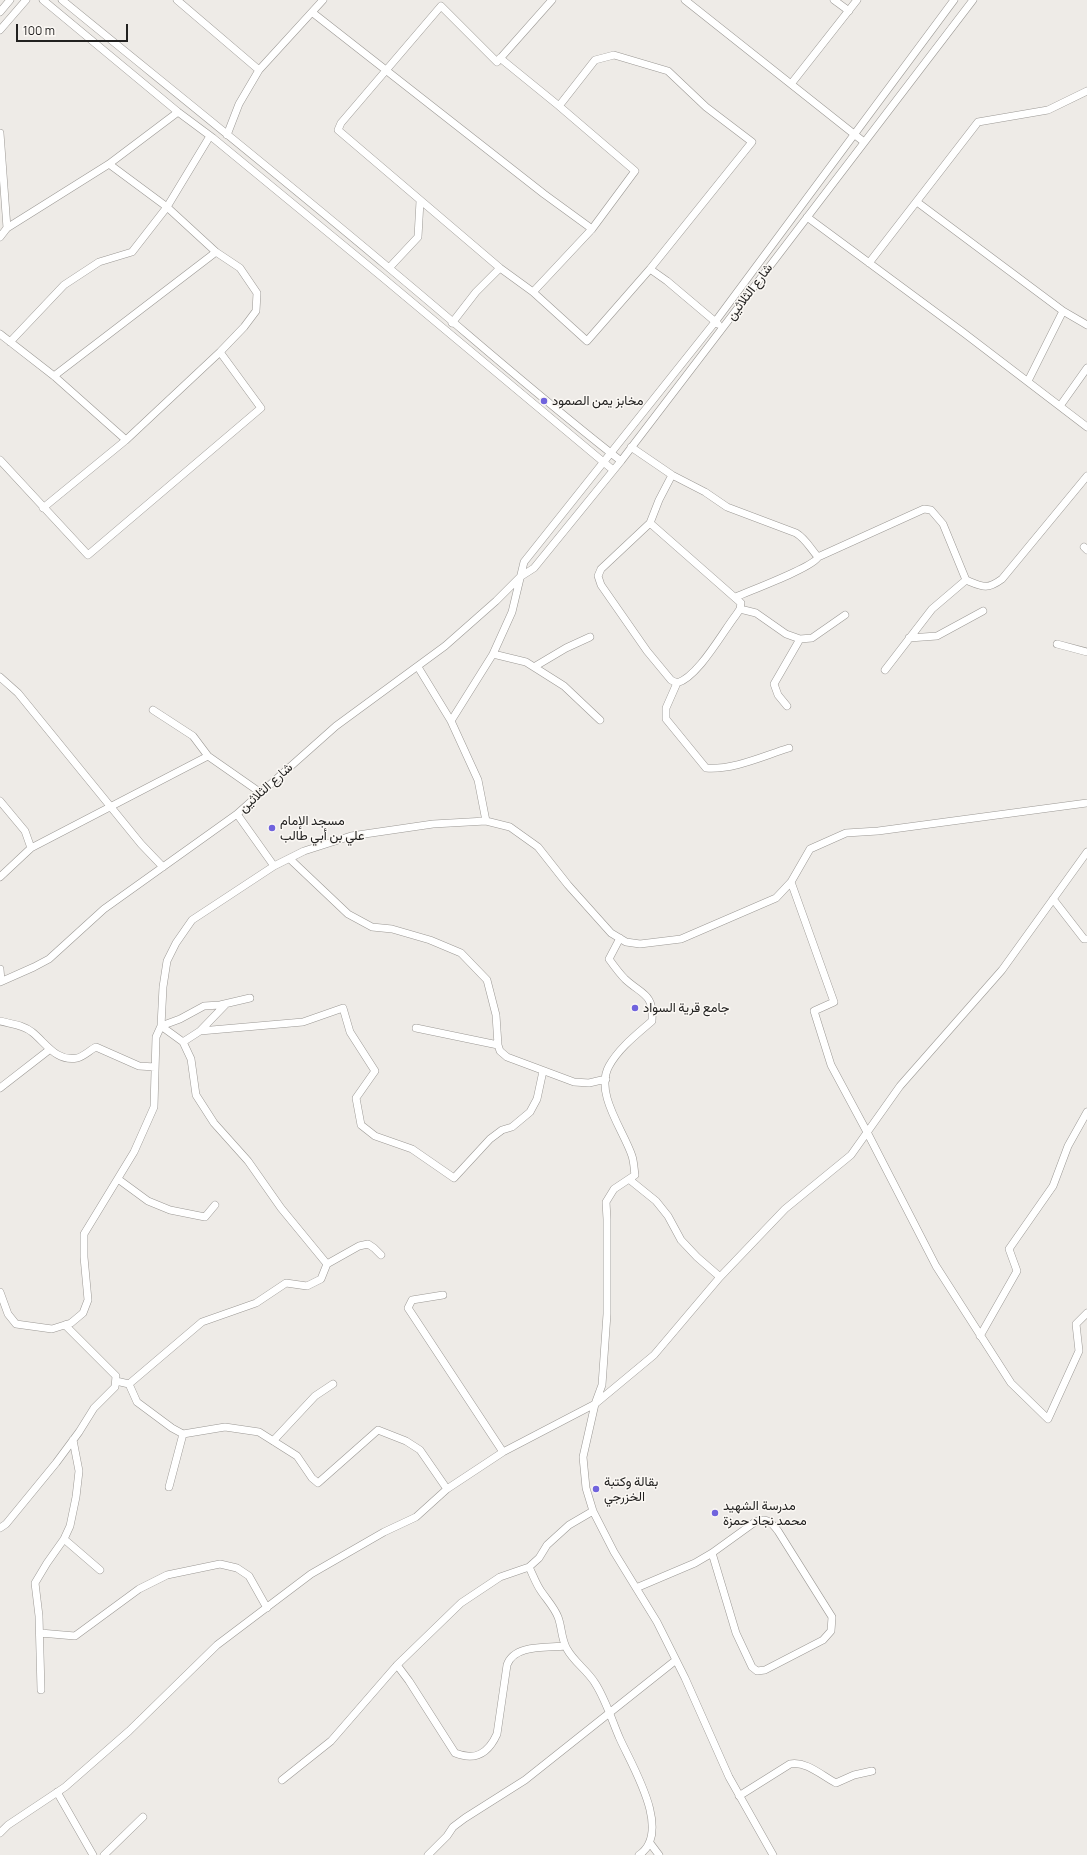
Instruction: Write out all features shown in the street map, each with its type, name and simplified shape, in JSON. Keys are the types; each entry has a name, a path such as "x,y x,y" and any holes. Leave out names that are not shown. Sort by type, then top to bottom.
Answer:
{"street":[{"path":"0,12 10,0"},
{"path":"0,30 26,0"},
{"path":"43,0 178,112 210,136 376,272 613,470"},
{"path":"62,0 227,134 389,268 452,323 621,461"},
{"path":"176,0 259,70"},
{"path":"227,134 239,104 259,70 313,13 323,0"},
{"path":"685,0 864,142"},
{"path":"834,0 849,11"},
{"path":"791,84 857,0"},
{"name":"شارع الثلاثين","path":"520,577 524,562 715,322 954,0"},
{"name":"شارع الثلاثين","path":"1,981 49,959 98,913 237,814 336,726 418,667 471,624 520,577 534,568 621,461 973,0"},
{"path":"549,1 497,62 441,6 341,123 338,130 500,268 533,292 587,341 650,269 752,142 706,107 668,71 614,55 595,60 559,106"},
{"path":"313,13 544,194 592,229"},
{"path":"500,58 635,171 592,229 533,292"},
{"path":"870,263 978,122 1048,110 1087,91"},
{"path":"0,237 7,228 109,164 178,112"},
{"path":"0,133 7,228"},
{"path":"10,342 64,285 99,262 132,252 167,207 210,136"},
{"path":"43,508 126,440 244,328 256,310 257,293 240,268 216,252 167,207 109,164"},
{"path":"389,268 418,237 420,201"},
{"path":"916,202 1063,311 1087,325"},
{"path":"807,217 1028,381 1087,427"},
{"path":"54,376 216,252"},
{"path":"452,323 476,292 500,268"},
{"path":"650,269 667,281 722,328"},
{"path":"1028,381 1063,311"},
{"path":"0,334 54,376 126,440"},
{"path":"0,460 88,555 261,408 220,352"},
{"path":"1060,406 1087,368"},
{"path":"631,447 672,475 705,492 727,507 804,537 810,548 818,557"},
{"path":"650,523 736,597 741,603 740,609 696,672 683,682 677,683 671,680 647,651 601,585 598,576 601,569 650,523 659,500 672,475"},
{"path":"736,597 800,570 815,561 818,557 924,509 931,510 943,524 966,580 980,586 992,587 1002,579 1087,476"},
{"path":"451,720 493,654 512,612 520,577"},
{"path":"885,670 932,609 966,580"},
{"path":"740,609 756,613 786,634 800,639 812,638 846,615"},
{"path":"909,638 937,636 983,611"},
{"path":"534,667 566,648 590,637"},
{"path":"787,706 778,695 774,684 800,639"},
{"path":"1057,644 1087,652"},
{"path":"493,654 526,662 564,686 600,720"},
{"path":"418,667 451,720 478,780 486,821"},
{"path":"0,677 18,693 141,844 163,867"},
{"path":"677,683 666,708 666,719 706,768 717,769 750,761 789,748"},
{"path":"153,710 193,736 208,756 261,793"},
{"path":"0,878 31,848 208,756"},
{"path":"0,801 25,831 31,848"},
{"path":"0,1292 8,1314 16,1324 52,1329 71,1323 83,1312 88,1300 84,1257 84,1234 144,1134 154,1107 156,1037 161,1026 163,987 167,961 176,943 192,920 274,866 291,860 304,852 352,836 433,824 486,821 510,827 538,847 568,885 611,933 626,942 640,944 681,939 776,898 791,882 810,849 846,833 878,831 1087,803"},
{"path":"237,814 274,866"},
{"path":"0,1833 8,1825 57,1792 129,1731 217,1645 311,1574 384,1532 416,1517 447,1489 503,1452 595,1404 654,1355 720,1276 784,1208 851,1155 900,1086 1002,970 1087,852"},
{"path":"291,860 348,914 372,927 392,929 430,940 461,953 487,980 496,1015 498,1045 500,1051 507,1057 574,1082 589,1083 606,1079"},
{"path":"791,882 834,1002 814,1011 831,1065 936,1266 1011,1383 1048,1419 1079,1351 1076,1324 1087,1313"},
{"path":"1054,899 1086,941"},
{"path":"620,938 609,959 625,979 646,995 653,1007 652,1021 622,1048 608,1067 606,1079 607,1098 632,1157 635,1175 630,1180 614,1189 606,1202 607,1314 602,1385 595,1404 583,1457 586,1488 593,1511 614,1552 657,1622 676,1660 729,1777 773,1855"},
{"path":"0,969 1,981"},
{"path":"161,1026 180,1019 204,1006 226,1004 250,998"},
{"path":"183,1042 200,1031 226,1004"},
{"path":"200,1031 304,1022 343,1008 350,1032 375,1071 356,1098 361,1125 374,1136 412,1149 454,1178 490,1139 502,1130 512,1127 530,1112 537,1099 543,1071"},
{"path":"0,1021 23,1027 32,1032 49,1050 63,1057 77,1058 96,1047 139,1066 155,1067"},
{"path":"161,1026 183,1042 191,1059 196,1094 214,1123 248,1161 281,1208 327,1264"},
{"path":"416,1028 498,1045"},
{"path":"0,1088 49,1050"},
{"path":"980,1336 1017,1271 1009,1249 1053,1186 1068,1146 1087,1112"},
{"path":"118,1179 148,1201 170,1210 206,1217 215,1205"},
{"path":"630,1180 656,1201 668,1216 681,1240 697,1257 720,1276"},
{"path":"129,1384 202,1322 256,1303 286,1283 307,1286 321,1278 327,1264 359,1246 368,1244 381,1255"},
{"path":"443,1295 412,1300 408,1308 503,1452"},
{"path":"0,1528 6,1524 73,1440 94,1408 115,1387 116,1376 65,1324"},
{"path":"116,1381 129,1384"},
{"path":"129,1384 137,1402 172,1428 183,1434 225,1427 259,1432 297,1456 312,1478 318,1483 378,1430 406,1441 420,1450 447,1489"},
{"path":"273,1441 315,1396 333,1384"},
{"path":"169,1487 183,1434"},
{"path":"41,1690 40,1633 35,1583 46,1563 64,1539 70,1526 76,1497 79,1471 73,1440"},
{"path":"282,1780 331,1740 397,1665 461,1604 500,1577 529,1567 539,1558 547,1545 569,1525 593,1511"},
{"path":"636,1588 695,1563 761,1519 771,1522 832,1617 831,1631 823,1640 765,1670 757,1671 752,1667 736,1633 712,1553"},
{"path":"64,1539 100,1570"},
{"path":"40,1633 75,1636 139,1589 167,1575 220,1564 237,1568 248,1576 267,1608"},
{"path":"529,1567 540,1590 551,1603 558,1617 565,1646 571,1656 595,1683 627,1755 642,1784 652,1820 650,1843 645,1851 639,1855"},
{"path":"397,1665 409,1681 455,1753 464,1757 478,1755 487,1750 494,1742 497,1734 507,1665 513,1656 523,1650 565,1646"},
{"path":"428,1855 454,1827 465,1818 525,1780 676,1660"},
{"path":"740,1796 790,1764 798,1763 808,1766 836,1783 854,1775 872,1771"},
{"path":"57,1792 93,1855"},
{"path":"104,1855 143,1817"},
{"path":"650,1843 659,1855"}],"place":[{"name":"مخابز يمن الصمود","path":"544,401"},
{"name":"مسجد الإمام علي بن أبي طالب","path":"272,828"},
{"name":"جامع قرية السواد","path":"635,1008"},
{"name":"بقالة وكتبة الخزرجي","path":"596,1489"},
{"name":"مدرسة الشهيد محمد نجاد حمزة","path":"715,1513"}]}
